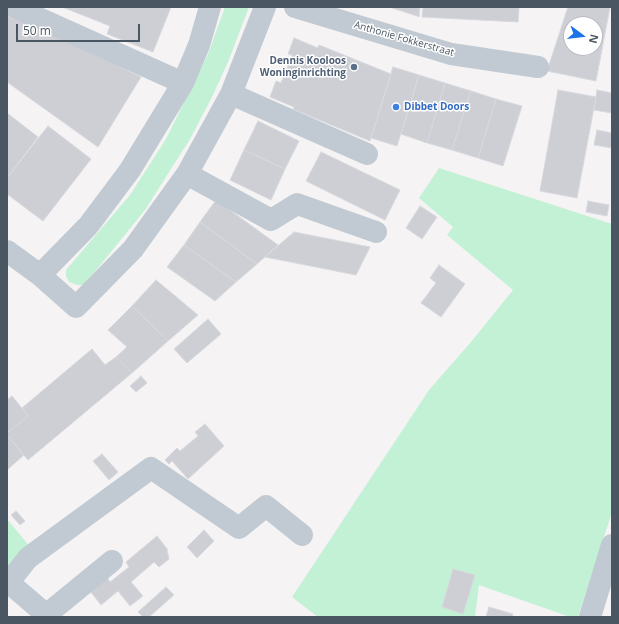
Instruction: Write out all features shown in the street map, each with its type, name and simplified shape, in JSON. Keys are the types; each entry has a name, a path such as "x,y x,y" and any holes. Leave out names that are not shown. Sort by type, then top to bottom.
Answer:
{"street":[{"path":"14,7 183,83"},
{"path":"40,275 88,226 130,170 183,83 199,45 210,7"},
{"path":"7,252 40,275 76,307 133,249 187,174 231,94 265,7"},
{"name":"Anthonie Fokkerstraat","path":"295,7 451,54 538,67"},
{"path":"231,94 367,154"},
{"path":"187,174 271,220 297,204 376,232"},
{"path":"112,561 48,616 8,582 28,558 151,468 239,528 266,506 302,535"},
{"path":"590,617 612,545"}],"green space":[{"path":"225,7 249,7 228,62 190,139 145,210 93,274 83,285 77,285 69,282 66,276 66,270 130,195 166,139 208,54"},
{"path":"439,168 612,224 612,512 578,617 570,617 479,585 475,617 318,617 292,597 429,390 471,342 513,290 447,235 453,227 419,198"},
{"path":"7,519 31,548 7,569"}],"building":[{"path":"62,7 171,7 153,52 107,34 110,26"},
{"path":"389,7 420,7 419,17 417,16"},
{"path":"423,7 519,7 518,22 422,17"},
{"path":"568,7 610,7 603,44 603,16 565,16"},
{"path":"7,16 69,41 141,77 98,147 7,82"},
{"path":"563,22 563,56 601,56 596,81 547,71"},
{"path":"294,38 318,48 319,45 391,74 370,141 293,109 294,107 270,97 276,81 281,83 292,55 288,54"},
{"path":"393,67 419,75 397,146 371,138"},
{"path":"419,75 445,83 427,143 401,134"},
{"path":"445,83 471,91 452,150 427,143"},
{"path":"558,90 596,97 577,198 540,191"},
{"path":"597,90 612,93 612,113 594,110"},
{"path":"471,91 496,99 478,158 452,150"},
{"path":"496,99 522,106 503,166 478,158"},
{"path":"7,113 38,137 7,178"},
{"path":"258,121 299,141 285,169 244,150"},
{"path":"48,126 91,159 43,221 7,194 7,178"},
{"path":"597,130 612,133 612,148 594,145"},
{"path":"244,150 285,169 271,200 230,180"},
{"path":"321,152 400,190 385,220 306,181"},
{"path":"216,200 278,245 257,264 200,222"},
{"path":"588,201 609,205 607,216 586,212"},
{"path":"420,206 437,217 422,239 406,228"},
{"path":"200,222 257,264 236,282 184,245"},
{"path":"294,232 370,247 356,275 265,257"},
{"path":"184,245 236,282 215,301 167,267"},
{"path":"439,265 465,284 441,317 421,303 436,283 430,278"},
{"path":"156,280 198,315 168,341 132,306"},
{"path":"132,306 168,341 132,373 116,357 127,347 108,330"},
{"path":"208,319 221,334 187,363 174,349"},
{"path":"92,349 105,365 116,357 132,373 28,460 7,435 7,433 28,416 22,408"},
{"path":"141,376 147,383 136,392 130,386"},
{"path":"12,396 28,416 7,433 7,400"},
{"path":"205,424 224,446 188,479 172,461 169,464 165,460 177,448 180,451 198,436 195,432"},
{"path":"7,435 24,455 7,470"},
{"path":"102,454 118,472 109,480 93,461"},
{"path":"16,511 25,521 20,525 11,515"},
{"path":"204,530 214,541 197,558 187,547"},
{"path":"157,536 168,550 169,559 159,567 154,562 131,582 143,596 130,606 118,591 101,605 90,591 107,577 110,582 129,567 126,562"},
{"path":"453,569 475,575 463,614 442,607"},
{"path":"166,587 174,595 149,617 143,617 138,612"},
{"path":"489,607 513,614 512,617 486,617"}],"place":[{"name":"Dennis Kooloos Woninginrichting","path":"354,67"},
{"name":"Dibbet Doors","path":"396,107"}]}
